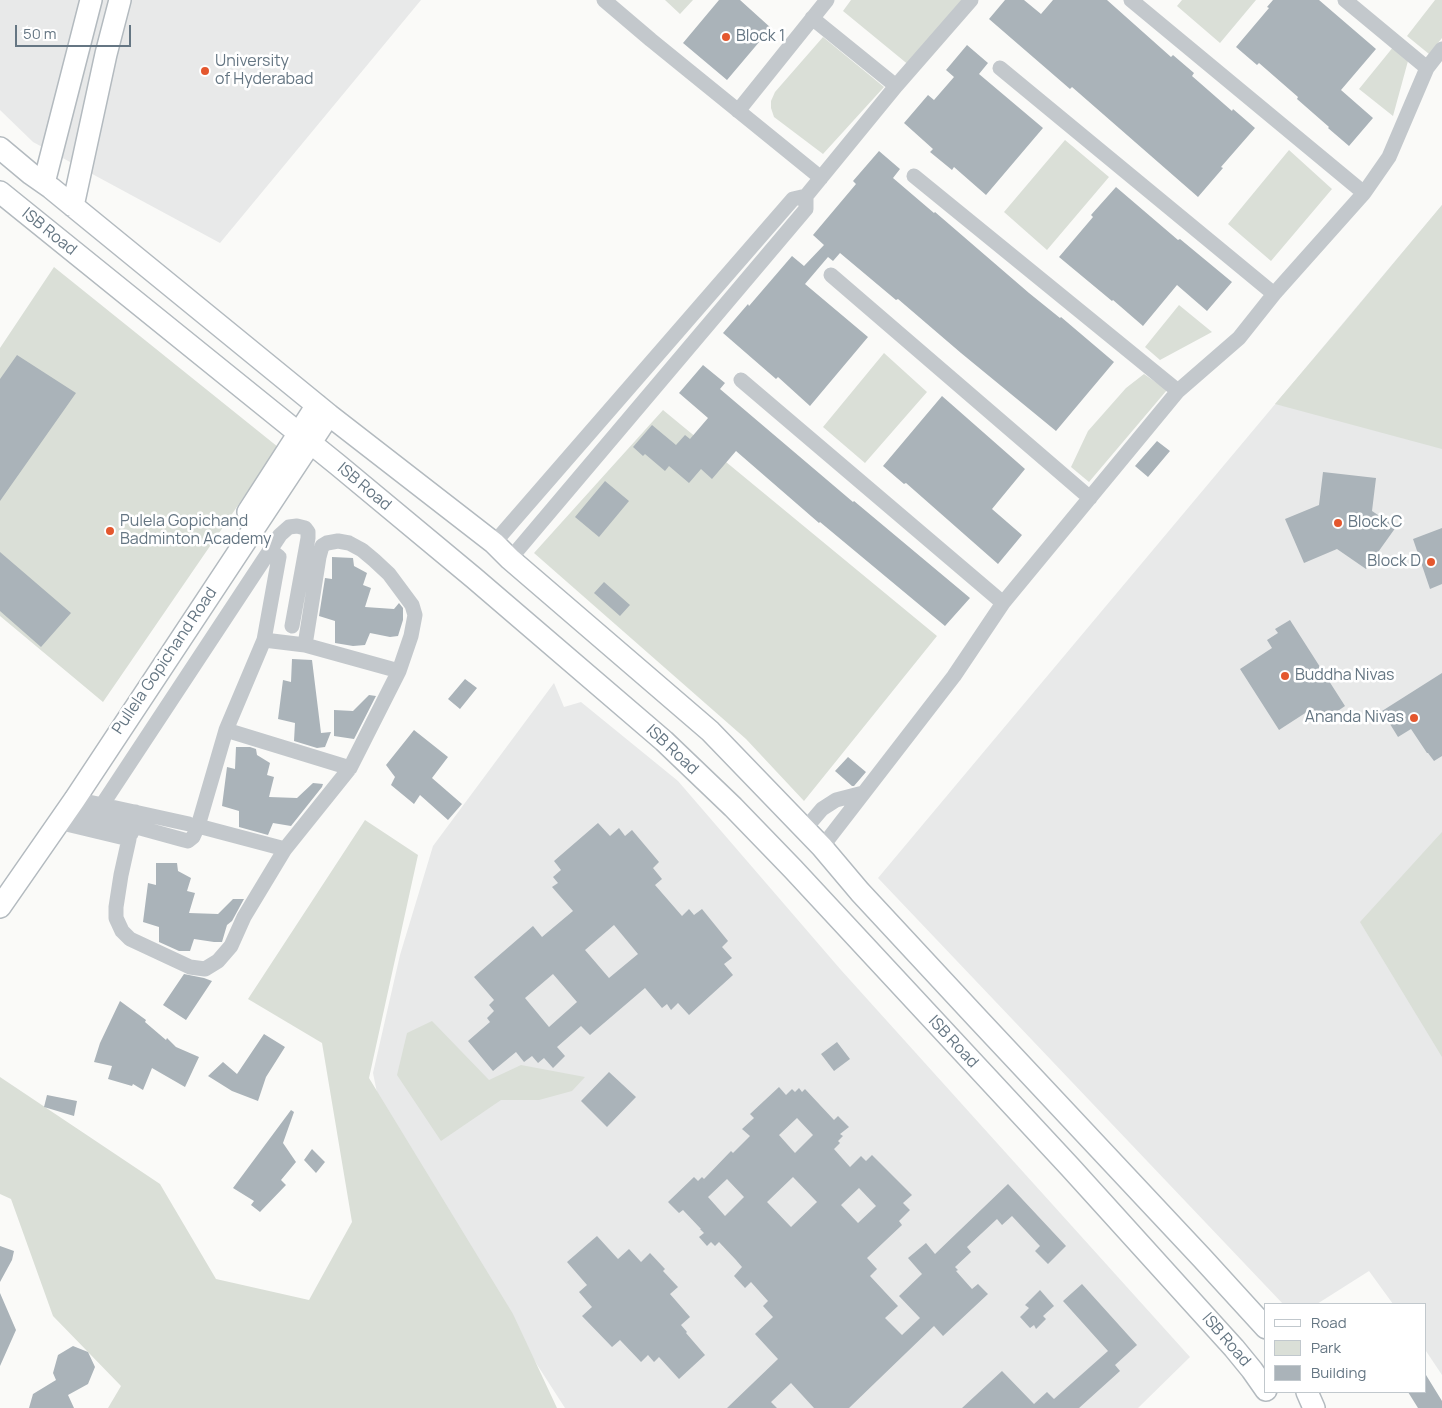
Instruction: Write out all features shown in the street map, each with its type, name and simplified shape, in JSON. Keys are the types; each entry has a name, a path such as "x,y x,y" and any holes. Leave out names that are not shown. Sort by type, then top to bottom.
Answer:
{"main road":[{"path":"44,183 68,82 91,0"},
{"path":"73,206 106,54 120,0"},
{"name":"ISB Road","path":"0,148 323,410 494,543 510,559 710,731 822,846 860,892 1204,1259 1264,1326"},
{"name":"ISB Road","path":"0,192 346,471 664,741 733,807 793,869 1062,1158 1234,1348 1264,1388"},
{"name":"Pullela Gopichand Road","path":"0,891 59,818 137,692 323,410"},
{"name":"Pullela Gopichand Road","path":"0,907 59,818 137,692"},
{"path":"1062,1158 1086,1134"},
{"name":"ISB Road","path":"1268,1393 1271,1397 1274,1408"},
{"path":"1307,1393 1314,1408"}],"street":[{"path":"604,0 821,178"},
{"path":"738,111 827,0"},
{"path":"494,543 792,199 806,196 896,86 971,0"},
{"path":"1131,0 1364,193"},
{"path":"1344,0 1427,68"},
{"path":"812,18 896,86"},
{"path":"822,846 954,676 1003,603 1178,391 1239,338 1274,294 1364,193 1389,157 1427,68 1442,49"},
{"path":"1000,68 1274,294"},
{"path":"914,176 1178,391"},
{"path":"510,559 806,209 806,196"},
{"path":"831,275 1090,498"},
{"path":"741,380 1003,603"},
{"path":"59,818 102,805 280,535 290,527 298,526 305,528 308,532 292,626"},
{"path":"133,826 121,875 116,907 116,918 122,931 130,939 190,967 205,969 218,961 230,946 244,917 285,849 350,768 399,671 413,629 415,615 412,605 389,574 362,550 349,543 338,541 327,543 322,546 319,557 305,645"},
{"path":"59,818 133,826 188,841 193,837 193,825 226,730 264,640 279,557 270,550"},
{"path":"264,640 305,645 399,671"},
{"path":"226,730 350,768"},
{"path":"805,829 822,809 836,800 863,793"},
{"path":"102,805 133,826"},
{"path":"193,825 285,849"}],"shaded area":[{"name":"University of Hyderabad","path":"0,0 421,0 220,243 33,142 0,110"},
{"path":"1442,205 1442,1375 1427,1352 1427,1303 1392,1303 1369,1271 1319,1303 1282,1303 878,878"},
{"path":"554,683 564,707 581,702 678,781 841,970 1190,1357 1138,1408 565,1408 384,1127 373,1073 400,955 433,846"}],"green space":[{"path":"665,0 693,0 680,14"},
{"path":"851,0 964,0 910,66 843,11"},
{"path":"1182,0 1256,0 1220,43 1177,6"},
{"path":"1435,0 1442,0 1442,38 1429,54 1407,36"},
{"path":"823,37 884,87 823,154 774,117 771,101 775,92"},
{"path":"1394,46 1408,61 1393,116 1359,89"},
{"path":"1065,140 1109,177 1047,250 1004,212"},
{"path":"1289,150 1332,189 1271,261 1228,224"},
{"path":"1442,205 1442,449 1275,404 1342,325"},
{"name":"Pulela Gopichand Badminton Academy","path":"54,267 278,447 103,702 0,616 0,348"},
{"path":"1179,305 1212,332 1160,360 1145,347"},
{"path":"884,353 927,392 865,463 823,427"},
{"path":"1144,374 1167,390 1089,482 1071,467 1088,431 1126,388"},
{"path":"663,410 937,636 804,801 746,739 534,553"},
{"path":"365,820 418,855 369,1078 513,1314 557,1408 108,1408 121,1386 53,1316 11,1199 0,1194 0,1077 160,1184 216,1279 309,1300 352,1222 322,1043 248,999"},
{"path":"1442,832 1442,1057 1360,922"},
{"path":"432,1021 489,1080 521,1065 585,1077 572,1091 539,1100 501,1100 441,1141 397,1075 407,1033"}],"building":[{"name":"Block 1","path":"719,0 740,0 771,28 727,80 683,43"},
{"path":"1005,0 1024,0 1041,14 1053,0 1107,0 1171,57 1173,55 1194,73 1192,76 1232,111 1233,109 1255,128 1198,197 1072,87 1070,89 989,19"},
{"path":"1273,0 1319,0 1376,49 1341,90 1373,118 1349,146 1297,99 1298,97 1259,63 1257,65 1236,47 1269,8 1267,7"},
{"path":"967,45 988,63 979,74 1043,128 986,195 954,167 952,170 930,152 933,149 904,123 928,95 934,100 954,77 946,70"},
{"path":"879,151 900,169 893,178 1114,362 1056,431 840,253 833,261 828,257 805,284 868,337 810,406 778,377 776,379 723,333 792,256 804,266 824,245 813,235 856,184 853,181"},
{"path":"1116,187 1178,240 1180,239 1232,282 1207,311 1177,285 1143,326 1059,257 1093,217 1091,215"},
{"path":"17,355 76,393 0,501 0,379"},
{"path":"703,365 725,383 720,389 970,598 945,626 819,523 736,451 712,479 701,469 689,483 669,466 665,471 645,454 643,456 633,447 652,425 676,445 685,435 690,439 708,418 679,393"},
{"path":"942,396 1025,469 992,509 1022,535 998,564 906,483 904,484 883,466"},
{"path":"1157,441 1170,451 1148,477 1135,466"},
{"name":"Block C","path":"1323,472 1376,478 1372,511 1396,527 1366,569 1337,549 1304,563 1285,519 1319,505"},
{"path":"605,481 629,501 599,537 575,517"},
{"name":"Block D","path":"1442,528 1442,584 1430,589 1413,539"},
{"path":"0,552 71,613 41,647 0,611"},
{"path":"332,557 353,558 354,566 367,573 363,585 371,588 365,607 394,609 399,603 403,608 403,620 398,636 390,637 370,633 365,645 353,646 335,643 335,621 319,616 325,578 332,579"},
{"path":"604,582 630,605 620,616 594,593"},
{"name":"Buddha Nivas","path":"1290,620 1345,706 1332,715 1330,712 1320,719 1313,708 1279,730 1240,669 1272,648 1267,640 1278,633 1275,629"},
{"path":"292,659 312,660 321,733 331,732 325,747 317,748 294,741 295,723 278,719 283,680 291,682"},
{"name":"Ananda Nivas","path":"1442,673 1442,756 1434,761 1411,729 1398,737 1382,711"},
{"path":"465,679 477,688 460,709 448,699"},
{"path":"369,695 376,696 354,739 334,736 334,710 353,711"},
{"path":"414,730 448,757 432,778 462,804 448,820 420,795 414,804 391,785 395,777 386,765"},
{"path":"236,747 256,749 257,755 270,763 267,775 274,777 269,797 297,798 313,783 323,784 291,826 273,823 268,835 239,827 239,811 222,806 227,767 235,769"},
{"path":"848,757 866,772 854,786 835,771"},
{"path":"598,823 610,836 619,828 625,836 632,830 659,862 653,868 662,879 655,885 682,916 689,909 694,915 702,909 728,941 722,947 732,958 724,964 733,975 689,1015 678,1003 671,1010 667,1004 662,1008 645,988 590,1035 581,1026 557,1047 565,1056 553,1068 544,1058 538,1063 532,1056 524,1062 516,1052 493,1071 468,1041 490,1022 487,1018 494,1011 489,1005 494,1000 474,977 533,926 542,937 573,911 552,887 558,883 553,877 561,870 554,861","holes":["614,925 638,954 609,978 585,950","553,974 577,1002 549,1027 525,998"]},
{"path":"156,863 177,863 178,871 191,878 187,891 195,893 189,913 218,914 233,899 244,899 232,921 227,925 222,942 194,939 190,951 179,951 159,942 159,927 143,922 148,883 156,885"},
{"path":"184,974 212,981 186,1020 163,1005"},
{"path":"120,1001 146,1020 145,1022 166,1040 167,1038 176,1047 199,1057 185,1087 152,1068 143,1090 133,1084 132,1086 108,1079 112,1066 94,1062 100,1043"},
{"path":"264,1034 285,1047 266,1077 258,1101 232,1091 208,1076 223,1062 237,1074"},
{"path":"837,1042 850,1059 834,1071 821,1054"},
{"path":"609,1072 636,1097 607,1127 581,1101"},
{"path":"779,1087 786,1095 792,1089 795,1092 799,1088 802,1092 805,1089 834,1120 838,1116 849,1127 840,1134 843,1136 838,1141 840,1143 834,1149 850,1167 861,1156 866,1161 872,1155 912,1195 903,1203 910,1210 899,1221 902,1225 867,1258 877,1269 870,1276 898,1306 885,1318 902,1335 920,1318 899,1296 922,1274 908,1258 926,1243 935,1254 1008,1184 1066,1246 1048,1264 1035,1251 1040,1246 1012,1216 1002,1225 997,1219 967,1247 971,1252 955,1267 958,1270 956,1271 972,1289 978,1284 988,1294 943,1336 934,1326 849,1408 814,1408 791,1383 771,1402 777,1408 727,1408 778,1359 755,1334 773,1317 763,1306 768,1301 751,1282 745,1288 734,1276 742,1267 736,1260 719,1242 715,1246 711,1242 707,1246 699,1237 704,1233 701,1229 683,1210 679,1213 668,1202 694,1177 698,1181 702,1177 704,1179 731,1151 733,1153 750,1136 742,1129 754,1118 750,1114","holes":["797,1118 813,1135 795,1153 779,1135","793,1177 817,1202 791,1227 767,1202","727,1179 744,1197 725,1216 708,1197","859,1188 876,1206 858,1223 841,1205"]},
{"path":"47,1095 77,1101 74,1116 44,1107"},
{"path":"291,1110 294,1112 283,1143 296,1162 281,1180 286,1185 260,1212 251,1205 254,1201 233,1188"},
{"path":"312,1149 325,1162 316,1173 304,1160"},
{"path":"597,1236 618,1259 629,1249 641,1262 650,1253 678,1287 670,1294 690,1317 681,1325 705,1355 679,1379 659,1357 654,1362 648,1355 641,1362 620,1340 612,1347 582,1316 592,1307 579,1292 587,1285 567,1262"},
{"path":"0,1246 14,1251 12,1260 0,1282"},
{"path":"1082,1284 1137,1345 1115,1365 1120,1371 1079,1408 962,1408 1002,1371 1034,1404 1047,1392 1054,1399 1108,1351 1063,1301"},
{"path":"1040,1290 1054,1306 1043,1316 1046,1319 1036,1329 1034,1325 1030,1328 1020,1317 1029,1308 1025,1305"},
{"path":"0,1293 16,1330 0,1366"},
{"path":"73,1346 88,1352 95,1367 88,1384 68,1395 74,1408 29,1408 33,1394 56,1380 53,1373 58,1355"},
{"path":"1427,1377 1442,1401 1442,1408 1418,1408 1409,1393 1427,1393"}],"place":[{"name":"Block 1","path":"726,37"},
{"name":"University of Hyderabad","path":"205,71"},
{"name":"Block C","path":"1338,523"},
{"name":"Pulela Gopichand Badminton Academy","path":"110,531"},
{"name":"Block D","path":"1431,562"},
{"name":"Buddha Nivas","path":"1285,676"},
{"name":"Ananda Nivas","path":"1414,718"}]}
